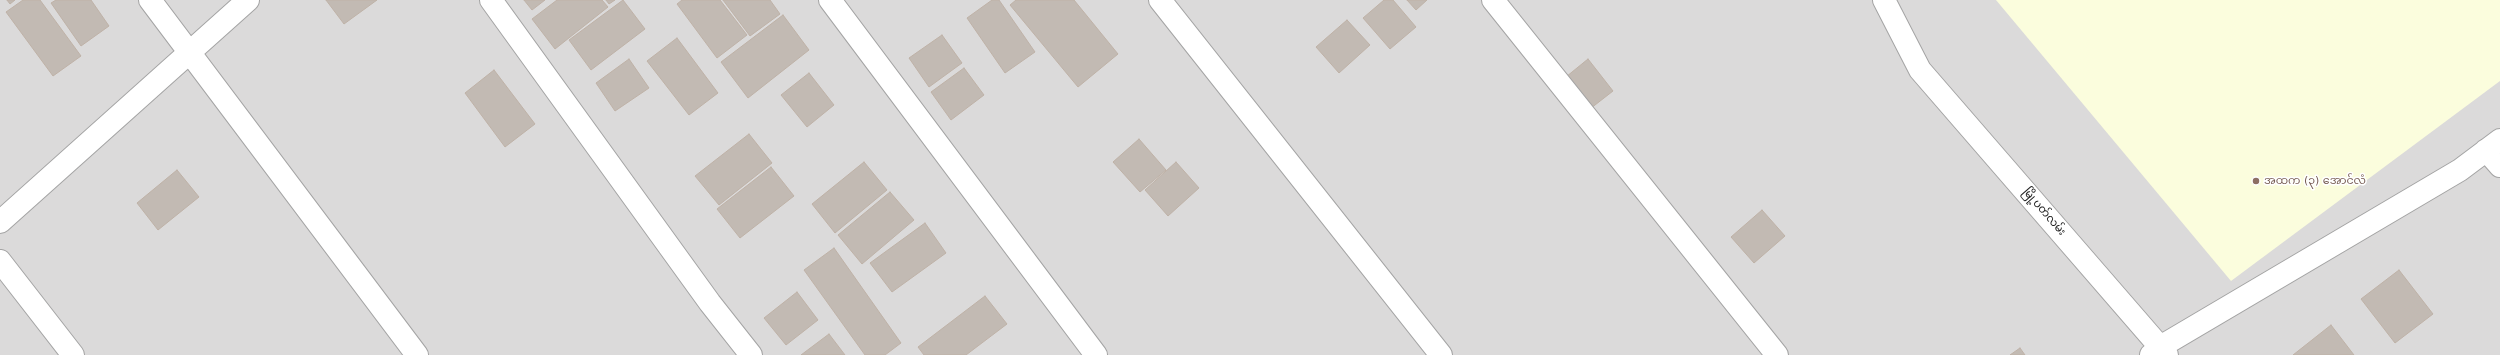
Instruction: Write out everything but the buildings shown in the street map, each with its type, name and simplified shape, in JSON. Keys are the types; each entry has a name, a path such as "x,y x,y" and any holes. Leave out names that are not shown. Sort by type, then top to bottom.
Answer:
{"street":[{"path":"150,0 188,54 417,355"},
{"path":"0,222 248,0"},
{"path":"491,0 706,297 750,355"},
{"path":"830,0 1096,355"},
{"path":"1160,0 1442,355"},
{"path":"1493,0 1777,355"},
{"name":"မြို့ပတ်လမ်း","path":"1884,0 1920,70 2159,352"},
{"path":"2159,352 2460,170 2493,145 2500,166"},
{"path":"0,261 73,355"}],"shaded area":[{"path":"0,0 2500,0 2500,355 0,355"},
{"name":"အထက (၃) အောင်လံ","path":"1996,0 2500,0 2500,81 2231,281"}],"place":[{"name":"အထက (၃) အောင်လံ","path":"2256,181"}]}
